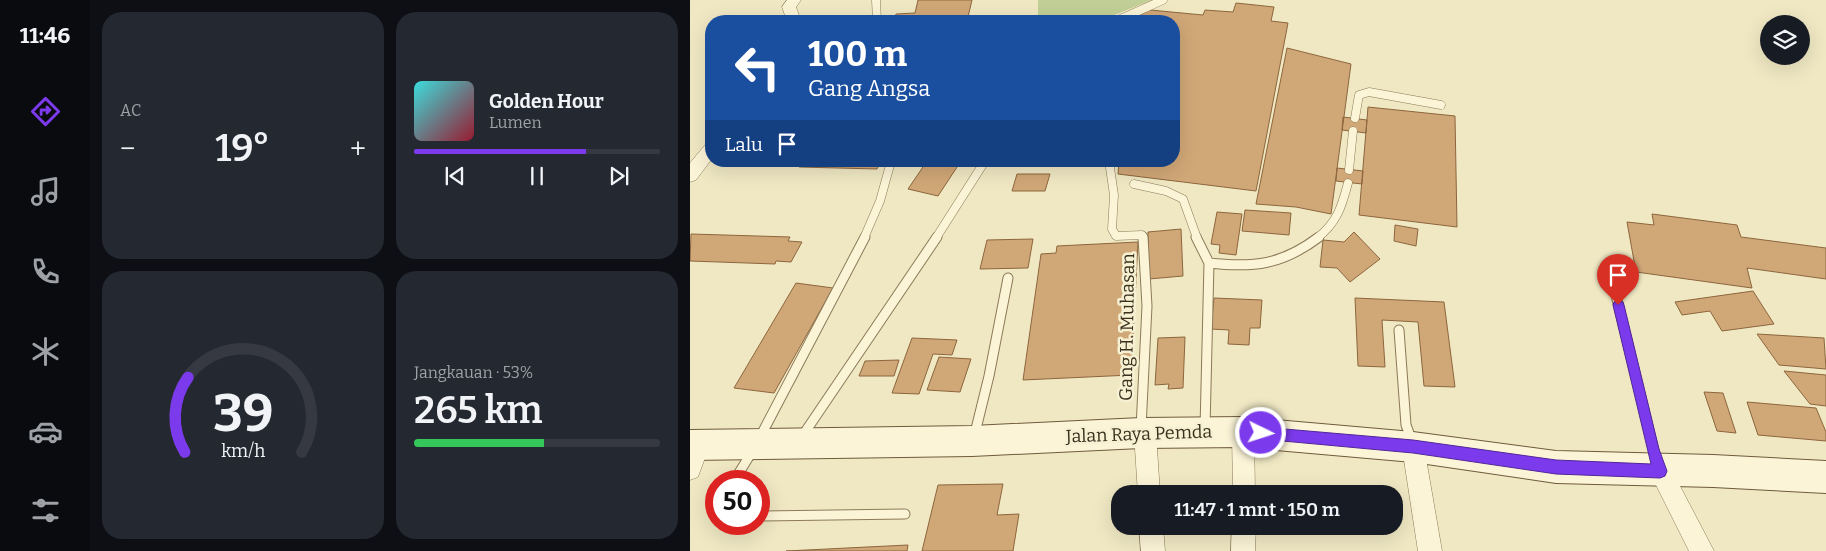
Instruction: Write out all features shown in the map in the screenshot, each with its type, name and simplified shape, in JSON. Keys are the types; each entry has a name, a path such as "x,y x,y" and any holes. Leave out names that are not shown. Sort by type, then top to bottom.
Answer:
{"main road":[{"name":"Jalan Raya Pemda","path":"693,453 756,443 972,442 1204,431 1243,432 1413,447 1556,467 1713,471 1826,477"}],"street":[{"path":"792,15 789,7 794,0"},
{"path":"690,174 705,156"},
{"path":"1243,432 1244,485"},
{"path":"1143,433 1148,485"},
{"path":"1413,447 1430,551"},
{"path":"1660,471 1702,551"},
{"path":"1152,535 1153,551"},
{"path":"1243,551 1244,535"}],"lane":[{"path":"876,0 877,15"},
{"path":"1129,15 1163,0"},
{"path":"1355,118 1359,95 1369,92 1441,105"},
{"path":"1349,170 1353,131"},
{"path":"740,470 852,264 875,214 885,188 890,167"},
{"path":"796,444 949,219 981,167"},
{"name":"Gang H. Muhasan","path":"1111,167 1115,192 1113,233 1116,236 1138,234 1142,236 1144,241 1148,306 1143,433"},
{"path":"1209,263 1246,267 1274,263 1292,255 1322,234 1339,216 1348,183"},
{"path":"1134,184 1166,191 1183,200 1195,235 1209,263 1204,431"},
{"path":"972,442 989,376 1008,278"},
{"path":"1614,287 1660,471"},
{"path":"1399,330 1406,425 1413,447"},
{"path":"770,516 905,514"}],"green space":[{"path":"1038,0 1152,0 1114,15 1038,15"}],"building":[{"path":"918,0 972,0 968,15 896,15 915,13"},
{"path":"1236,3 1274,7 1271,21 1288,23 1256,191 1118,174 1119,167 1180,167 1180,15 1140,15 1150,10 1203,15 1205,10 1233,12"},
{"path":"1287,48 1351,64 1331,214 1296,207 1256,204"},
{"path":"1368,107 1455,116 1457,227 1359,215"},
{"path":"1343,117 1367,120 1366,133 1342,130"},
{"path":"799,167 878,167 877,169"},
{"path":"923,167 957,167 938,196 908,189"},
{"path":"1337,168 1363,171 1362,184 1336,181"},
{"path":"1017,174 1050,174 1045,191 1012,191"},
{"path":"1245,210 1291,213 1289,235 1242,231"},
{"path":"1217,212 1242,214 1236,255 1219,253 1220,245 1211,244"},
{"path":"1652,214 1737,225 1741,237 1826,248 1826,279 1747,268 1752,288 1636,272 1627,222 1654,225"},
{"path":"1395,225 1418,229 1416,246 1394,241"},
{"path":"1181,229 1183,276 1149,279 1148,232"},
{"path":"1354,232 1380,259 1350,282 1337,268 1320,267 1323,240 1344,242"},
{"path":"691,234 790,237 788,241 802,242 791,262 776,261 775,264 690,261"},
{"path":"1033,239 1028,268 980,269 987,240"},
{"path":"1138,242 1131,375 1023,380 1041,254 1056,253 1057,246"},
{"path":"796,283 833,288 774,393 734,388"},
{"path":"1753,291 1774,324 1722,331 1710,311 1682,315 1675,302"},
{"path":"1214,298 1262,300 1260,328 1250,328 1249,345 1228,344 1229,330 1211,329"},
{"path":"1355,298 1444,302 1455,387 1424,386 1418,322 1382,320 1385,367 1358,366"},
{"path":"1757,334 1824,338 1826,369 1779,365"},
{"path":"1185,337 1183,388 1168,389 1169,384 1155,385 1158,338"},
{"path":"912,338 957,340 952,355 933,354 919,394 892,393"},
{"path":"939,357 971,359 960,392 927,390"},
{"path":"899,360 894,376 859,376 865,361"},
{"path":"1784,371 1826,375 1826,406 1810,404"},
{"path":"1704,392 1723,393 1736,433 1717,431"},
{"path":"1747,402 1816,408 1826,432 1826,441 1758,435"},
{"path":"1003,484 997,515 1019,514 1013,551 922,551 938,485"},
{"path":"908,545 907,551 786,551"}],"route":[{"path":"1261,433 1413,447 1556,467 1660,471 1618,305"}]}
